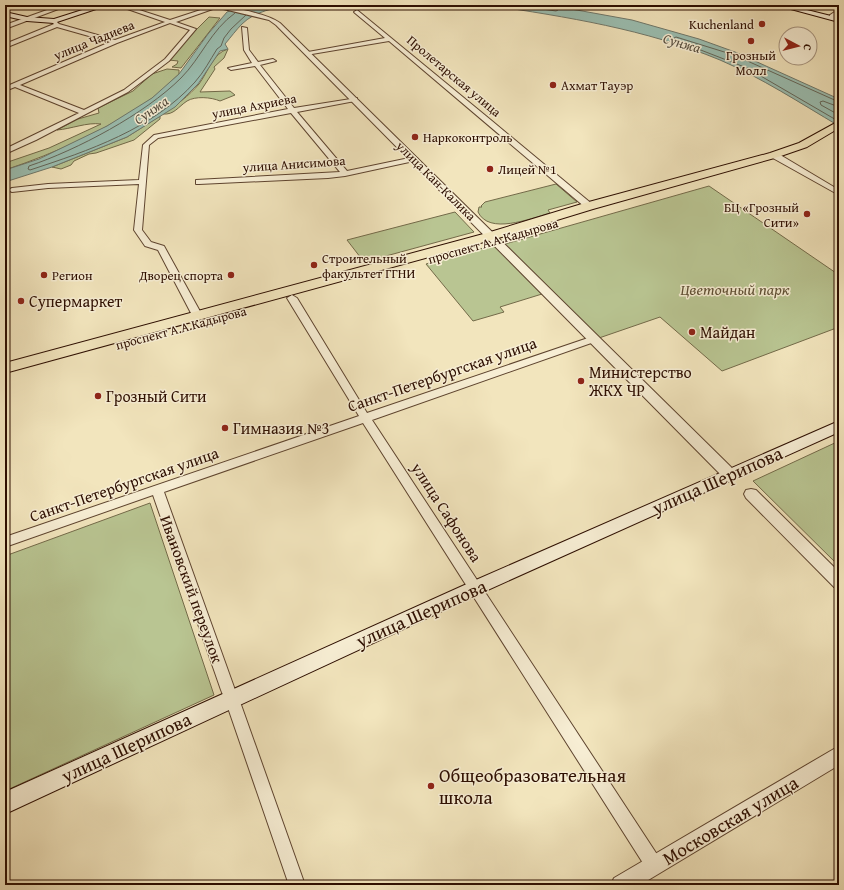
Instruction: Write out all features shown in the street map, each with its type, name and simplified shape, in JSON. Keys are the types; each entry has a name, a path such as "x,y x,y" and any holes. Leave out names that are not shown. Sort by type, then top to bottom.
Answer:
{"main road":[{"path":"6,14 27,19 56,23 105,5"},
{"path":"779,5 835,18"},
{"path":"789,5 835,18"},
{"name":"проспект А.А.Кадырова","path":"5,368 197,315 493,238 589,206 817,147 838,128"},
{"name":"проспект А.А.Кадырова","path":"5,377 292,298 493,238 779,157"},
{"name":"улица Шерипова","path":"5,803 230,694 476,588 839,426"}],"street":[{"path":"5,27 66,5"},
{"path":"5,152 34,139 126,91 166,60 193,29 119,5"},
{"name":"улица Чадиева","path":"5,89 115,42 215,5"},
{"name":"улица Кан-Калика","path":"215,5 271,19 278,24 355,99 729,474"},
{"path":"835,18 839,11"},
{"name":"Пролетарская улица","path":"357,12 589,206"},
{"path":"5,46 56,23 115,42"},
{"path":"244,28 244,48 345,174"},
{"path":"308,54 390,39"},
{"path":"231,68 273,61"},
{"path":"15,85 85,113"},
{"name":"улица Ахриева","path":"143,182 146,145 156,136 355,99"},
{"path":"779,157 839,193"},
{"name":"улица Анисимова","path":"199,182 345,174 414,159"},
{"path":"12,190 48,186 143,182 138,230 148,244 161,248 197,315"},
{"name":"улица Сафонова","path":"292,298 365,418 654,865"},
{"name":"Санкт-Петербургская улица","path":"5,542 594,339"},
{"name":"Ивановский переулок","path":"156,489 297,885"},
{"path":"751,494 839,582"},
{"name":"Московская улица","path":"620,885 839,755"}],"green space":[{"path":"209,17 220,18 181,68 172,67 177,64 178,61 169,60"},
{"path":"228,49 224,58 214,67 215,69 200,92 230,91 235,95 220,101 208,98 190,99 173,112 163,114 182,100 199,84 218,54"},
{"path":"167,69 179,70 179,74 155,96 117,121 81,140 5,170 5,163 49,148 101,124 90,124 57,130 78,119 99,113 98,108 133,91 152,74"},
{"path":"160,116 160,119 134,140 89,154 61,169 52,167 127,137"},
{"path":"556,184 577,202 548,210 550,213 510,223 491,223 483,219 478,212 479,207 482,207 481,206 485,202"},
{"name":"Цветочный парк","path":"709,186 839,275 839,327 722,371 660,317 599,338 505,244"},
{"path":"455,212 474,232 364,262 347,240"},
{"path":"494,245 542,294 500,307 504,312 473,321 426,264"},
{"path":"839,441 839,566 753,481"},
{"path":"150,503 214,695 5,791 5,556"}],"water":[{"name":"Сунжа","path":"245,5 292,5 259,13 247,20 225,44 228,49 220,51 198,84 175,107 127,137 52,167 5,182 5,170 39,159 107,126 152,98 179,74 208,34 227,12"},
{"name":"Сунжа","path":"488,5 549,5 632,20 699,39 735,52 839,99 839,126 781,91 736,67 692,49 606,25"}],"railway":[{"path":"5,10 19,5"}],"place":[{"name":"Kuchenland","path":"762,24"},
{"name":"Грозный Молл","path":"751,41"},
{"name":"Ахмат Тауэр","path":"553,85"},
{"name":"Наркоконтроль","path":"415,137"},
{"name":"Лицей №1","path":"490,169"},
{"name":"БЦ «Грозный Сити»","path":"807,214"},
{"name":"Строительный факультет ГГНИ","path":"314,265"},
{"name":"Регион","path":"44,275"},
{"name":"Дворец спорта","path":"231,275"},
{"name":"Супермаркет","path":"21,301"},
{"name":"Майдан","path":"692,332"},
{"name":"Министерство ЖКХ ЧР","path":"581,381"},
{"name":"Грозный Сити","path":"98,396"},
{"name":"Гимназия №3","path":"225,428"},
{"name":"Общеобразовательная школа","path":"431,786"}]}
